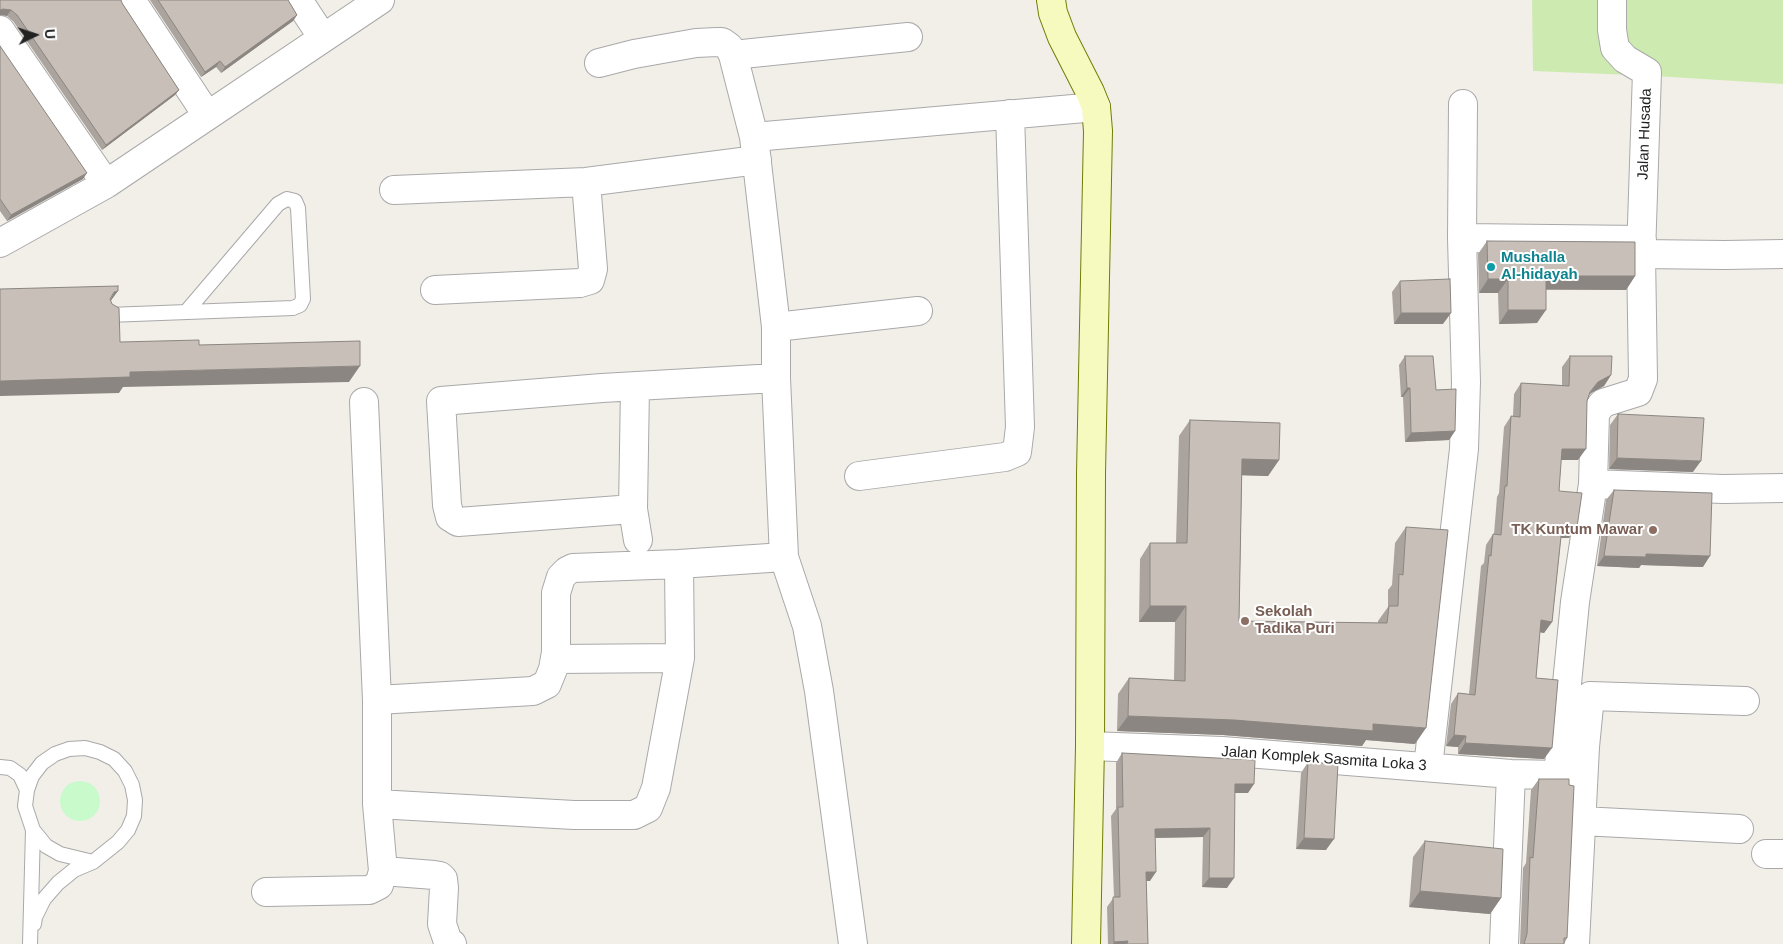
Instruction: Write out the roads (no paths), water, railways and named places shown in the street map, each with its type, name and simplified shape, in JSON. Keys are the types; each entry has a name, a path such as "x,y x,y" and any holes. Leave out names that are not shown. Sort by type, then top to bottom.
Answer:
{"street":[{"path":"131,0 207,115"},
{"path":"298,0 323,38"},
{"path":"0,243 106,184 380,0"},
{"path":"1051,0 1053,14 1062,37 1081,72 1096,107 1098,131 1091,473 1090,746 1086,944"},
{"name":"Jalan Husada","path":"1612,0 1612,30 1615,48 1625,59 1647,72 1642,247"},
{"path":"0,30 106,184"},
{"path":"733,55 908,37"},
{"path":"599,64 634,54 696,43 722,42 729,47 733,55 755,148 776,327 776,378 784,556 807,626 819,691 853,944"},
{"path":"1428,767 1464,450 1466,382 1462,238 1463,104"},
{"path":"394,190 586,182 755,148 1010,114 1096,107"},
{"path":"859,476 1005,457 1017,452 1020,427 1010,114"},
{"path":"435,290 580,283 590,280 593,269 586,182"},
{"path":"1462,238 1642,247 1725,256 1783,254"},
{"path":"1642,247 1643,379 1638,392 1603,403 1595,413 1593,484 1724,489 1783,488"},
{"path":"776,327 918,312"},
{"path":"633,510 458,522 450,516 447,505 441,401 602,388 776,378"},
{"path":"635,387 633,510 638,540"},
{"path":"266,892 369,890 379,885 383,871 377,804 377,700 364,402"},
{"name":"Jalan Komplek Sasmita Loka 3","path":"1090,746 1222,751 1511,774 1558,775 1575,602 1593,484"},
{"path":"377,700 533,691 547,684 553,669 556,652 556,593 561,577 566,571 573,568 679,564 784,556"},
{"path":"377,804 574,815 634,815 648,808 656,788 680,658 679,564"},
{"path":"555,660 680,658"},
{"path":"1575,944 1585,747 1590,696 1744,701"},
{"path":"1504,944 1511,774"},
{"path":"1581,822 1739,829"},
{"path":"383,871 434,875 440,876 443,879 442,924 448,942 452,944"}],"lane":[{"path":"108,315 293,308 300,305 303,299 298,208 294,201 287,199 278,204 186,312"},
{"path":"85,748 100,752 114,759 125,771 132,785 135,800 134,816 128,830 118,842 93,862 74,870 58,883 44,899 35,917 31,944 33,830 25,806 27,790 32,776 42,764 55,754 69,749 85,748"},
{"path":"0,767 10,768 20,775 27,790"},
{"path":"33,830 46,846 60,854 93,862"}],"place":[{"name":"Mushalla Al-hidayah","path":"1491,267"},
{"name":"TK Kuntum Mawar","path":"1653,530"},
{"name":"Sekolah Tadika Puri","path":"1245,621"}]}
